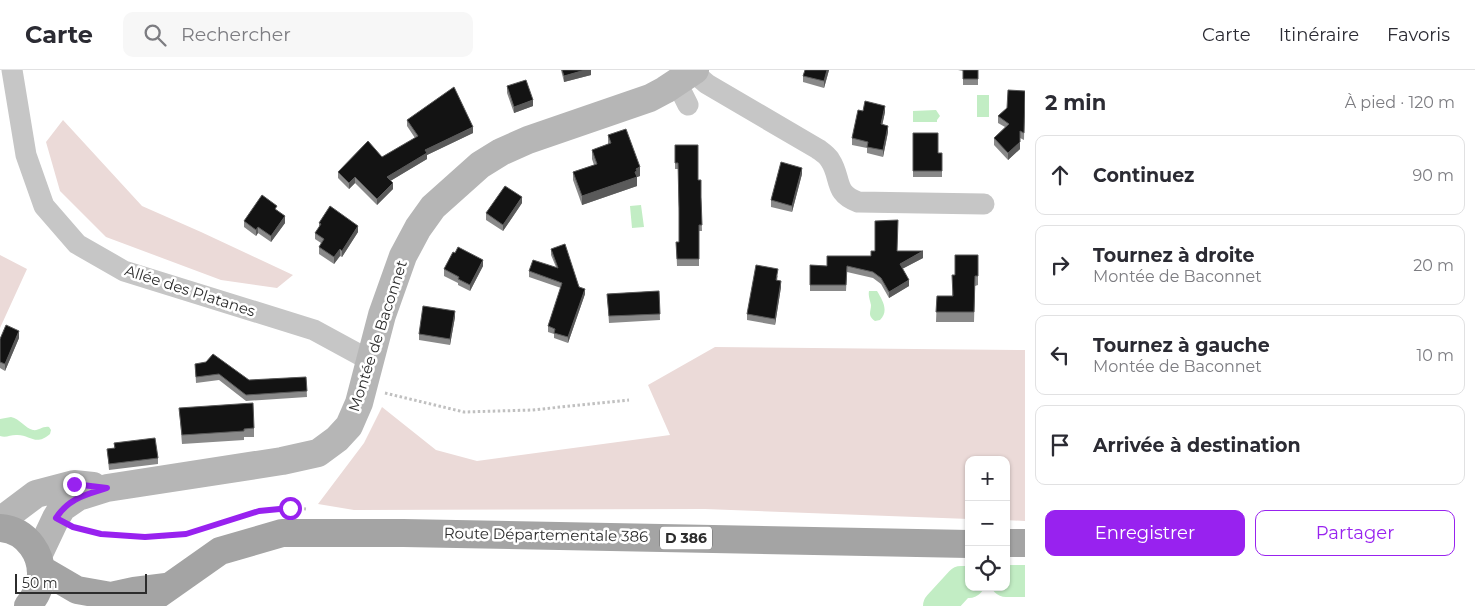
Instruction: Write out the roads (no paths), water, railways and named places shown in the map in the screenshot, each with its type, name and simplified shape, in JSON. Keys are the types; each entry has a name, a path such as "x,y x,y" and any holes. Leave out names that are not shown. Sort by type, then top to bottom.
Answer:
{"main road":[{"path":"0,528 6,528 20,534 31,543 40,562 40,583 36,596 28,606"},
{"name":"Route Départementale 386","path":"142,606 220,551 282,533 413,533 965,544"},
{"path":"1010,543 1025,543"},
{"name":"Route Départementale 386","path":"40,562 77,590 111,596 168,587"}],"street":[{"name":"Allée des Platanes","path":"12,70 26,155 44,206 77,244 124,271 314,330 371,361"},
{"name":"Montée de Baconnet","path":"40,562 56,518 62,508 78,497 107,488 282,461 318,453 337,439 349,426 359,403 385,305 403,256 418,228 433,207 480,165 501,152 528,140 688,83"},
{"path":"688,83 706,84 818,148 829,158 841,190 850,199 858,202 984,204"},
{"name":"Montée de Baconnet","path":"0,521 36,494 74,484 107,488"}],"waterway":[{"path":"1010,581 1025,581"},
{"path":"939,606 961,582 965,582"}]}
